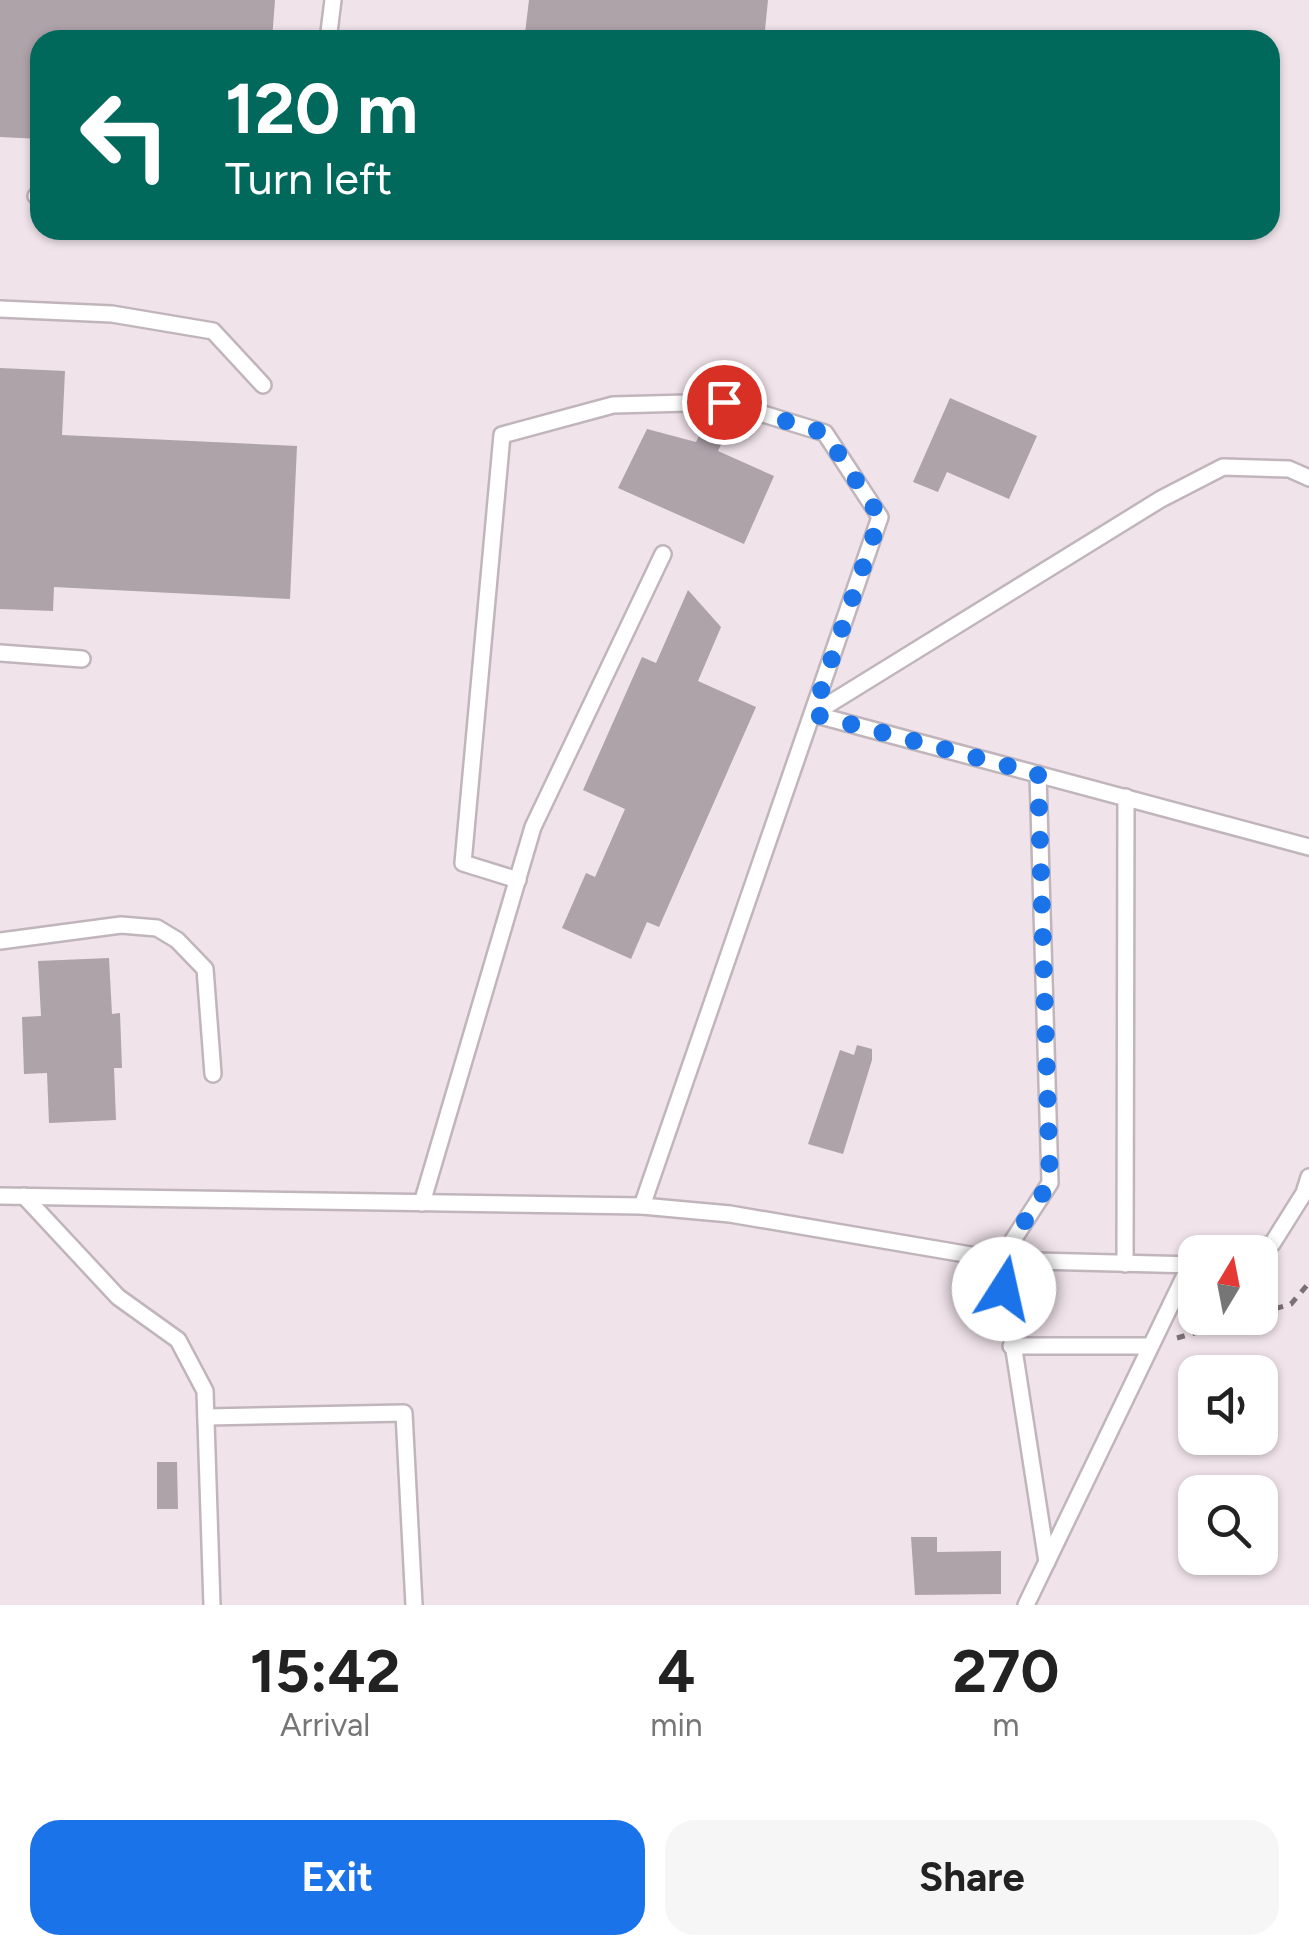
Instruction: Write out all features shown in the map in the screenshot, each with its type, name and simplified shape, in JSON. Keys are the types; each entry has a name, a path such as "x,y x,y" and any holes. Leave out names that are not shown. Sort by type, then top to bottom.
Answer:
{"lane":[{"path":"330,30 334,0"},
{"path":"0,310 112,314 214,330 262,385"},
{"path":"518,880 463,864 502,435 613,404 724,402 825,433 880,517 642,1206"},
{"path":"813,714 1161,498 1222,468 1289,469 1309,478"},
{"path":"422,1203 533,827 663,554"},
{"path":"0,653 82,659"},
{"path":"813,714 1309,846"},
{"path":"1038,774 1050,1182 1000,1260 1046,1562"},
{"path":"1125,1264 1126,798"},
{"path":"0,941 120,925 157,928 178,940 205,969 213,1074"},
{"path":"1278,1235 1309,1178"},
{"path":"0,1196 642,1206 730,1214 1000,1260 1178,1266"},
{"path":"24,1196 118,1298 178,1340 205,1391 212,1605"},
{"path":"1026,1605 1178,1293"},
{"path":"1012,1346 1150,1346"},
{"path":"206,1417 404,1413 414,1605"}],"path":[{"path":"1278,1308 1291,1304 1309,1283"},
{"path":"1150,1346 1187,1335"}],"building":[{"path":"0,0 275,0 273,30 30,30 30,138 0,137"},
{"path":"529,0 768,0 765,30 525,30"},
{"path":"0,368 65,371 62,435 297,446 290,599 54,587 53,611 0,609"},
{"path":"950,398 1037,436 1009,499 947,472 938,492 913,482"},
{"path":"704,426 725,436 718,451 774,476 744,544 618,488 647,429 696,442"},
{"path":"688,590 721,627 698,681 756,707 659,927 647,922 631,959 562,928 586,873 595,877 625,809 583,790 642,657 656,663"},
{"path":"109,958 112,1014 120,1013 122,1068 114,1068 116,1120 49,1123 47,1073 24,1074 22,1017 41,1016 38,961"},
{"path":"857,1045 872,1049 872,1060 843,1154 808,1144 840,1050 854,1055"},
{"path":"157,1462 177,1462 178,1509 157,1509"},
{"path":"911,1537 937,1537 937,1552 1001,1551 1001,1594 915,1595"}],"route":[{"path":"724,402 825,433 880,517 813,714 1038,774 1050,1182 1000,1260 1004,1289"}]}
